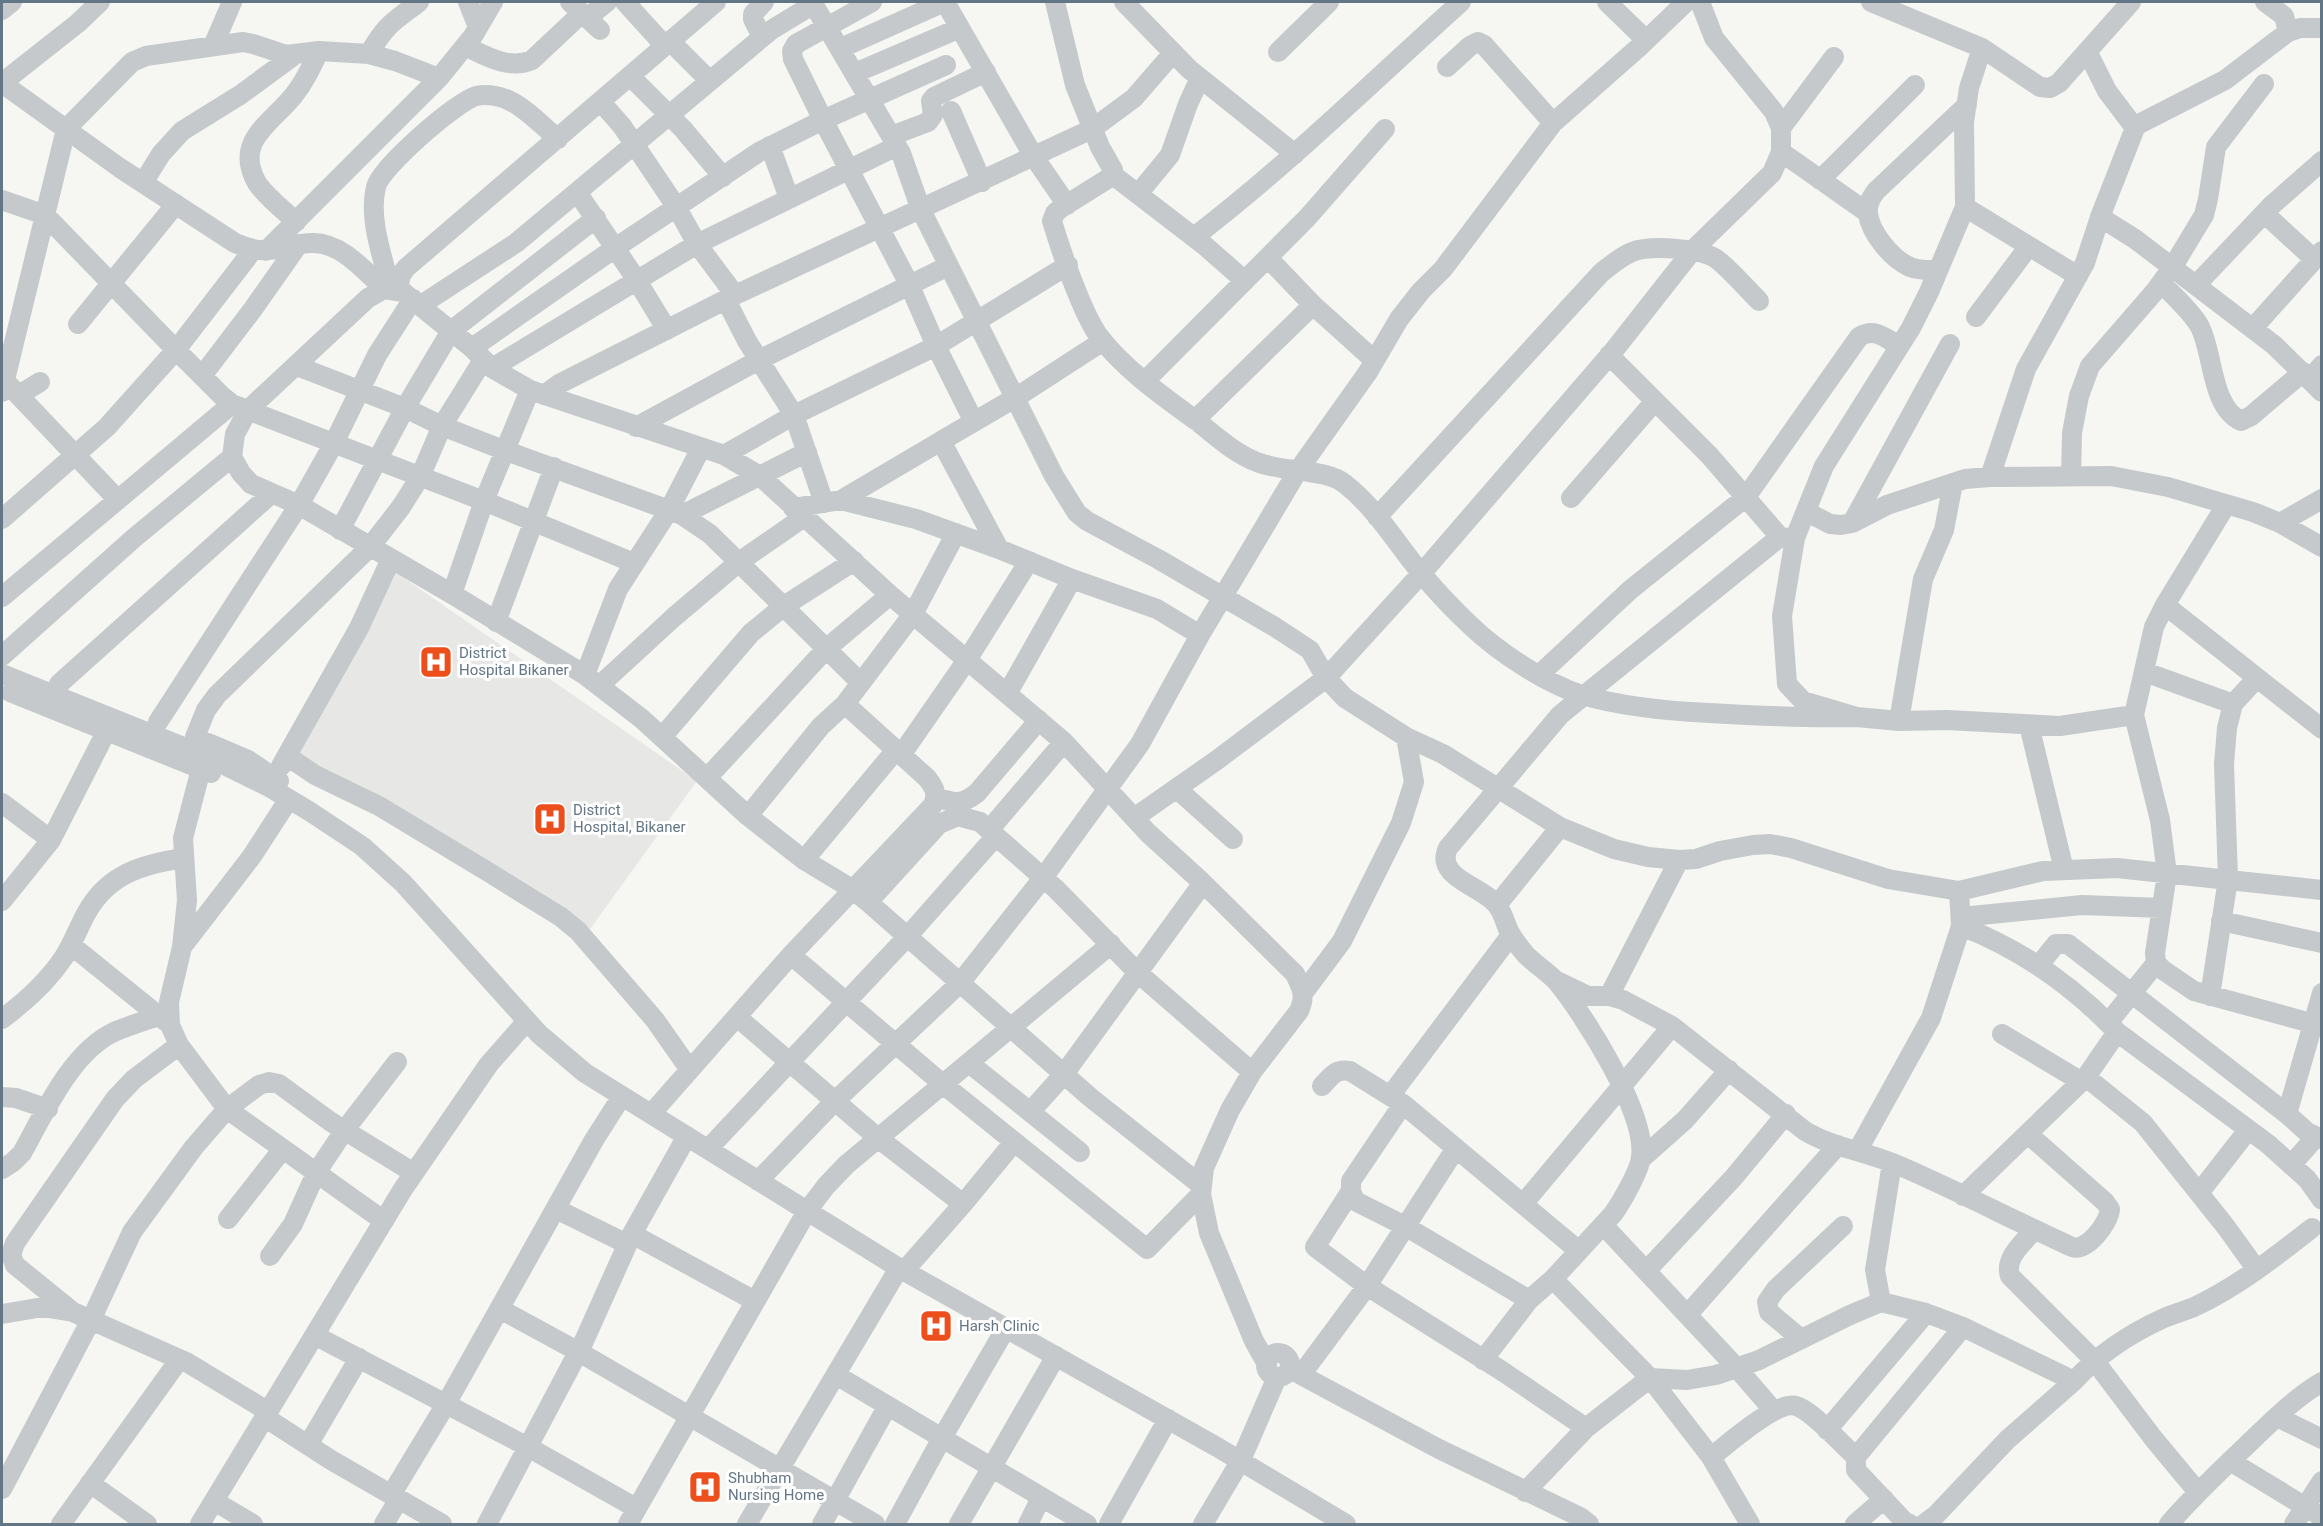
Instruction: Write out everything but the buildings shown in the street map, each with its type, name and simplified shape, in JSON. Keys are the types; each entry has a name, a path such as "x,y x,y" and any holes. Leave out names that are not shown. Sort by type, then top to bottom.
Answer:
{"street":[{"path":"2,10 12,2"},
{"path":"100,2 78,23 2,83 143,183 235,243 259,251 298,244 324,245 352,258 451,331 482,359 537,392 724,455 760,476 890,595 1064,742 1134,818 1295,975 1304,992"},
{"path":"213,46 232,2"},
{"path":"369,54 381,33 392,21 419,2"},
{"path":"468,2 478,27"},
{"path":"2,519 107,427 176,350 259,251 300,218 438,78 465,46 493,2"},
{"path":"465,46 492,60 524,64 532,60 585,16 607,2"},
{"path":"625,2 710,81"},
{"path":"158,722 299,505 334,443 377,355 401,295 400,276 406,268 716,2"},
{"path":"841,48 945,2 1034,157 1067,205"},
{"path":"1055,2 1075,86 1100,147 1112,165 1113,175 1194,237 1245,281"},
{"path":"1124,2 1200,78 1295,154"},
{"path":"1278,52 1329,2"},
{"path":"1194,237 1248,195 1295,154 1461,2"},
{"path":"1607,2 1646,40"},
{"path":"758,1181 834,1102 960,983 1042,878 1140,744 1200,635 1297,472 1336,419 1399,319 1421,291 1443,269 1553,123 1686,2"},
{"path":"1134,818 1177,789 1326,678 1421,574 1609,355 1692,251 1772,174 1781,152 1781,128 1774,112 1714,38 1700,2"},
{"path":"1871,2 1982,48 2040,87 2050,88 2059,83 2131,2"},
{"path":"2265,2 2284,16 2288,32"},
{"path":"2,597 118,500 297,366 368,298 401,295 516,243 762,37 813,3 894,141 921,210 976,323 1053,476 1077,513 1087,521 1223,596 1310,650 1326,678 1345,698 1406,736 1443,754 1560,827 1614,849 1648,857 1679,860 1696,859 1753,845 1770,844 1791,848 1888,879 1959,891 2043,871 2117,868 2322,890"},
{"path":"758,4 753,19 762,37"},
{"path":"860,4 796,44 792,51 793,59 878,228 909,284 936,346 974,422"},
{"path":"894,24 904,51"},
{"path":"855,73 960,28"},
{"path":"1990,477 2026,369 2085,263 2134,128 2225,80 2288,32 2300,28 2322,28"},
{"path":"935,39 956,87"},
{"path":"8,389 66,129 132,62 146,56 243,42 276,53 296,54 319,51 369,54 395,61 438,78"},
{"path":"1447,67 1470,46 1478,42 1484,45 1553,123"},
{"path":"1641,1159 1641,1138 1622,1085 1602,1048 1556,981 1527,955 1511,935 1497,904 1455,875 1446,866 1444,857 1448,848 1497,788 1560,715 1787,538 1807,512 1824,466 1911,328 1965,207 1962,147 1969,88 1982,48"},
{"path":"319,51 294,95 253,139 249,153 252,170 258,184 300,218 324,245"},
{"path":"2087,51 2107,91 2134,128"},
{"path":"452,594 484,501 506,451 537,392 559,384 730,298 1092,129 1134,98 1173,53"},
{"path":"143,183 161,154 182,131 240,95 296,54"},
{"path":"1781,128 1834,57"},
{"path":"164,1020 182,947 187,900 183,838 206,710 217,695 370,547 401,507 420,477 442,426 482,359 615,248 770,147 823,120 946,65"},
{"path":"482,359 636,279 697,244 849,169 928,122 933,115 931,101 934,97 986,72"},
{"path":"630,76 669,115 723,177"},
{"path":"1138,194 1170,155 1190,98 1200,78"},
{"path":"2071,477 2072,433 2079,396 2090,366 2167,275 2204,215 2216,147 2264,84"},
{"path":"1820,180 1915,85"},
{"path":"401,295 378,234 374,196 377,184 397,157 456,108 477,96 495,96 511,101 558,139"},
{"path":"601,102 635,144 677,208 730,298 759,360 794,415 807,452 832,502"},
{"path":"1938,270 1921,271 1908,266 1895,256 1873,230 1868,213 1869,202 1876,191 1967,105"},
{"path":"951,111 982,182"},
{"path":"1145,381 1307,218 1385,129"},
{"path":"770,147 789,198"},
{"path":"1781,152 1868,213"},
{"path":"2196,285 2264,213 2322,161"},
{"path":"1113,175 1054,213 1052,221 1090,322 1103,341 1145,381 1240,454 1276,468 1321,474 1343,482 1369,506 1421,574 1485,638 1539,675 1583,695 1658,710 1788,718 1857,717 1899,721 1947,720 2060,726 2134,715"},
{"path":"577,192 636,279 667,330"},
{"path":"2,200 45,215 201,376 240,407 484,501 634,563"},
{"path":"78,324 176,204"},
{"path":"1965,207 2079,276"},
{"path":"2253,328 2318,255 2264,213"},
{"path":"2100,217 2135,239 2167,275 2199,326 2213,376 2224,404 2232,416 2241,421 2314,377 2196,285 2167,275"},
{"path":"340,530 405,408 451,331 596,218"},
{"path":"201,376 253,309 298,244"},
{"path":"1976,317 2029,246"},
{"path":"1377,517 1601,273 1619,258 1635,251 1652,248 1692,251 1715,258 1759,301"},
{"path":"1268,258 1313,304 1374,360"},
{"path":"724,455 794,415 936,346 1068,265"},
{"path":"636,427 759,360 948,266"},
{"path":"1195,420 1313,304"},
{"path":"1539,675 1629,590 1746,497 1859,337 1867,332 1875,332 1899,346"},
{"path":"592,680 674,617 798,512 832,502 941,441 1015,398 1103,341"},
{"path":"1852,523 1950,344"},
{"path":"1609,355 1709,455 1787,538 1787,572 1782,616 1787,684 1803,701 1857,717"},
{"path":"297,366 506,451 676,512 710,534 861,683"},
{"path":"8,389 40,382"},
{"path":"8,389 76,455 118,500"},
{"path":"1571,498 1655,401"},
{"path":"240,407 232,457 241,473 251,484 299,505 452,594 592,680 662,737 748,816 804,860 852,889 868,902 1064,1074 1202,1190"},
{"path":"941,441 999,549"},
{"path":"592,680 608,613 618,589 634,563 676,512 701,448"},
{"path":"676,512 760,476 807,452"},
{"path":"2,656 134,538 232,457"},
{"path":"496,622 554,467"},
{"path":"1807,512 1830,524 1841,525 1852,523 1887,505 1965,479 2110,476 2168,487 2280,522 2322,547"},
{"path":"1899,721 1923,579 1944,530 1953,483"},
{"path":"59,684 272,493"},
{"path":"2280,522 2322,499"},
{"path":"832,502 916,519 956,533 1072,579 1157,609 1200,635"},
{"path":"2226,505 2154,627 2134,715 2160,820 2167,874 2155,953 2156,963 2194,991 2317,1024"},
{"path":"748,816 821,726 845,704 913,614 956,533"},
{"path":"275,777 359,628 391,559"},
{"path":"662,737 751,633 784,606 854,561"},
{"path":"804,860 899,752 967,660 1029,561"},
{"path":"1007,694 1072,579"},
{"path":"707,778 826,649 890,595"},
{"path":"2165,605 2322,729"},
{"path":"2,661 158,722 197,752 287,802 309,811"},
{"path":"2145,672 2233,704"},
{"path":"2,674 197,752 269,787 309,811 362,846 403,883 539,1034 585,1073 901,1270 1240,1460 1324,1519 1346,1524"},
{"path":"2210,996 2228,879 2224,764 2227,728 2233,704 2256,679"},
{"path":"2,689 106,732 197,752 248,760 275,777 309,811"},
{"path":"651,1114 791,955 933,805 936,797 935,789 927,778 845,704"},
{"path":"936,797 957,803 967,800 976,793 1039,720"},
{"path":"2029,725 2064,870"},
{"path":"2,901 51,840 106,732"},
{"path":"1406,736 1414,782 1401,823 1342,940 1304,992 1299,1011 1252,1072 1230,1110 1204,1168 1202,1190 1209,1233 1254,1341 1284,1371 1525,1492 1580,1517 1589,1524"},
{"path":"708,1149 907,937 1064,742"},
{"path":"287,756 323,779 379,806 561,917 578,931 655,1020 690,1070"},
{"path":"1177,789 1233,839"},
{"path":"182,947 252,856 287,802"},
{"path":"2,803 51,840"},
{"path":"868,902 939,824 958,816 980,822 1042,878 1138,973 1252,1072"},
{"path":"1497,904 1560,827"},
{"path":"2,1019 39,986 63,958 95,899 117,879 145,865 184,858"},
{"path":"1609,996 1679,860"},
{"path":"1031,1111 1064,1074 1203,883"},
{"path":"1858,1150 1931,1018 1961,922 1959,891"},
{"path":"1961,922 2082,905 2162,908"},
{"path":"2221,921 2322,943"},
{"path":"1961,922 2039,965 2113,1027 2292,1165 2307,1179 2322,1200"},
{"path":"1511,935 1397,1100 1351,1181 1351,1191 1355,1201 1405,1227 1529,1300"},
{"path":"316,1336 528,1447 632,1516 807,1211 826,1186 846,1165 944,1086 1010,1027 1111,944"},
{"path":"2039,965 2056,944 2068,944 2319,1138 2292,1165"},
{"path":"71,945 164,1020 179,1045 227,1109 384,1221"},
{"path":"791,955 944,1086 1147,1249 1202,1190"},
{"path":"1963,1196 2084,1080 2131,993 2156,963"},
{"path":"1556,981 1588,996 1609,996 1623,1000 1672,1026 1805,1131 1822,1141 1858,1150 1892,1163 2034,1230 2077,1249 2082,1247 2106,1224 2110,1209 2028,1134"},
{"path":"2287,1114 2317,1024 2322,993"},
{"path":"737,1017 834,1102 963,1204"},
{"path":"2,1169 22,1153 66,1078 97,1043 113,1033 164,1020"},
{"path":"200,1524 414,1173 489,1064 527,1021"},
{"path":"1523,1204 1672,1026"},
{"path":"2002,1034 2084,1080 2143,1123 2226,1227 2257,1270"},
{"path":"82,1316 15,1265 6,1254 115,1099 134,1079 179,1045"},
{"path":"270,1256 293,1224 316,1173 344,1131 397,1062"},
{"path":"969,1063 1080,1152"},
{"path":"1322,1086 1331,1075 1343,1069 1397,1100 1579,1251"},
{"path":"1483,1360 1529,1300 1604,1226 1621,1203 1641,1159 1685,1120 1730,1070"},
{"path":"2,1489 9,1461 82,1316 132,1232 194,1147 227,1109 259,1085 269,1082 279,1084 344,1131 414,1173"},
{"path":"384,1524 395,1497 446,1404 594,1140 622,1096"},
{"path":"2,1097 16,1098 48,1109"},
{"path":"1647,1270 1734,1177 1786,1114"},
{"path":"2199,1193 2248,1130"},
{"path":"487,1524 579,1352 630,1239 687,1136"},
{"path":"747,1524 901,1270 963,1204 1014,1142"},
{"path":"1688,1314 1838,1145"},
{"path":"1203,1524 1240,1460 1284,1371 1367,1286 1456,1148"},
{"path":"228,1219 282,1150"},
{"path":"1881,1302 1875,1270 1892,1163"},
{"path":"1351,1191 1315,1247 1367,1286 1502,1371 1586,1428"},
{"path":"556,1209 630,1239 755,1301"},
{"path":"1604,1226 1688,1314 1773,1410"},
{"path":"1801,1339 1769,1312 1767,1302 1776,1289 1843,1226"},
{"path":"1936,1521 2007,1440 2074,1381 2094,1360 2143,1329 2165,1317 2194,1307 2257,1270 2318,1227"},
{"path":"2034,1230 2009,1261 2010,1276 2094,1360 2152,1438 2197,1491"},
{"path":"1552,1279 1650,1378 1711,1457 1750,1524"},
{"path":"1525,1492 1586,1428 1650,1378 1687,1380 1716,1375 1759,1360 1881,1302 1926,1313 1963,1327 2074,1381"},
{"path":"2,1314 43,1307 82,1316 179,1360 267,1415 308,1445 442,1524"},
{"path":"500,1309 579,1352 875,1524"},
{"path":"1827,1430 1926,1313"},
{"path":"1910,1524 1905,1522 1856,1470 1856,1457 1963,1327"},
{"path":"895,1524 1006,1328"},
{"path":"959,1524 1056,1356"},
{"path":"308,1445 358,1358"},
{"path":"61,1524 179,1360"},
{"path":"836,1375 1087,1524"},
{"path":"2169,1524 2197,1491 2292,1403 2322,1383"},
{"path":"1711,1457 1773,1410 1788,1405 1796,1405 1807,1411 1856,1457"},
{"path":"822,1524 887,1407"},
{"path":"2277,1417 2322,1439"},
{"path":"1109,1524 1168,1419"},
{"path":"2230,1461 2307,1517 2322,1481"},
{"path":"90,1483 147,1524"},
{"path":"1028,1524 1041,1498"},
{"path":"1855,1524 1884,1499"},
{"path":"214,1501 253,1524"}],"shaded area":[{"name":"District Hospital Bikaner","path":"394,571 697,781 590,929 298,754"}],"place":[{"name":"District Hospital Bikaner","path":"436,662"},
{"name":"District Hospital, Bikaner","path":"550,819"},
{"name":"Harsh Clinic","path":"936,1326"},
{"name":"Shubham Nursing Home","path":"705,1487"}]}
